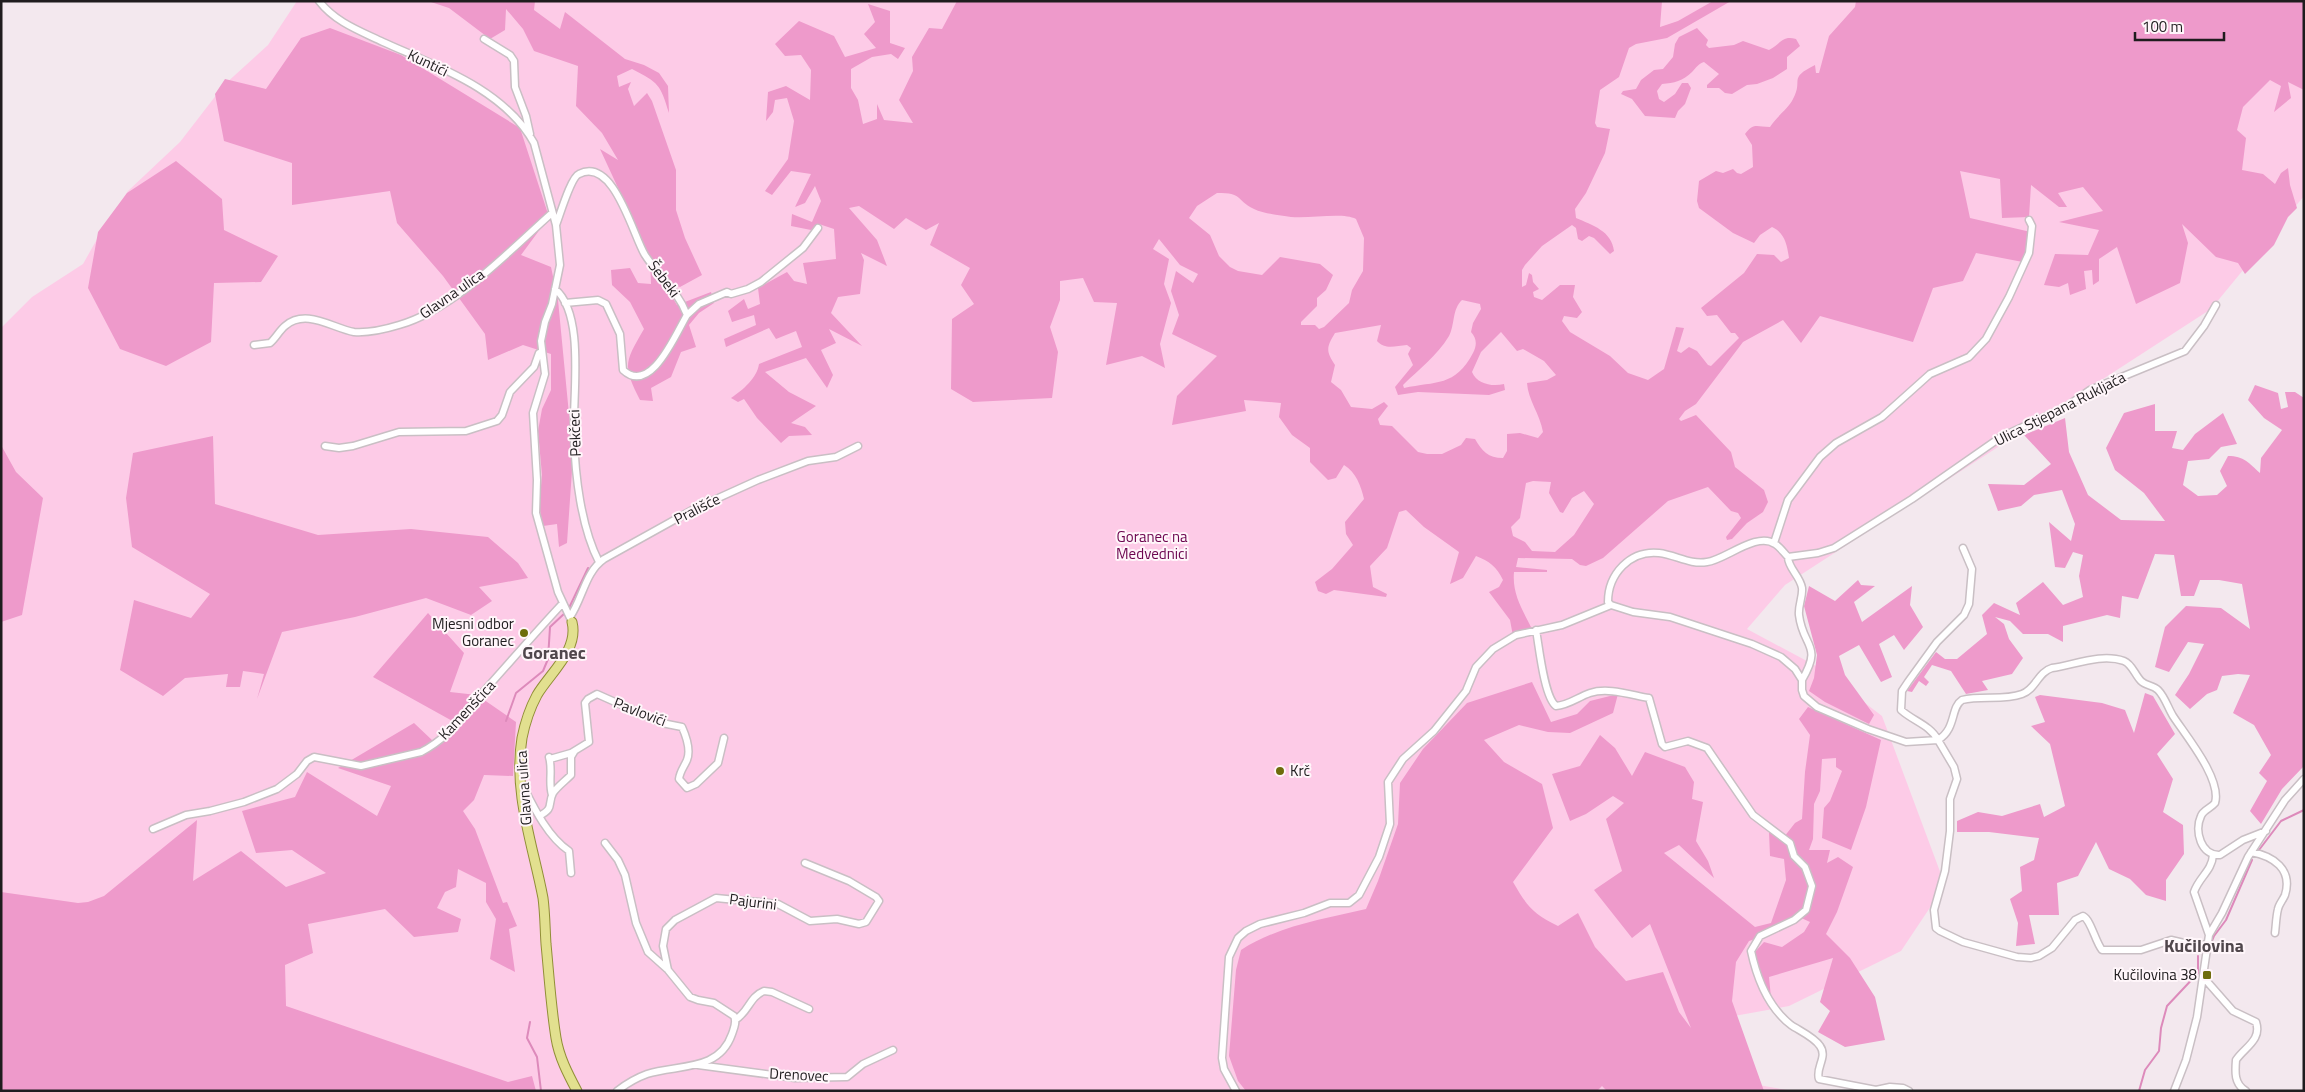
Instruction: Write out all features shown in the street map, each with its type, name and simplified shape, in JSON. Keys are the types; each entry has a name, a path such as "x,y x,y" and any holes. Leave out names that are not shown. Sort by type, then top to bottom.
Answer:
{"main road":[{"name":"Glavna ulica","path":"568,613 573,638 560,664 546,681 529,713 522,736 520,758 524,819 543,900 556,1039 564,1066 577,1091"}],"street":[{"name":"Kuntići","path":"319,1 337,19 475,86 503,108 530,135 534,142 556,225"},
{"name":"Kuntići","path":"484,39 510,55 514,61 515,86 526,116 530,135"},
{"name":"Šebeki","path":"556,225 566,203 570,185 576,174 586,171 597,174 610,182 624,207 645,255 676,292 687,315 699,304 727,292 731,294 748,289 761,282 803,248 818,228"},
{"name":"Glavna ulica","path":"254,345 270,343 285,326 305,318 359,332 398,326 418,319 445,303 474,281 510,252 552,213"},
{"path":"1774,543 1788,500 1820,457 1836,443 1882,417 1930,374 1969,357 1986,339 2009,298 2029,252 2032,226 2029,220"},
{"name":"Glavna ulica","path":"556,225 560,265 541,341 545,374 533,412 538,480 536,513 558,592 568,613"},
{"name":"Pekčeci","path":"555,289 562,294 565,303 577,358 573,417 576,471 582,516 599,562"},
{"path":"565,303 598,300 606,304 620,334 623,370 634,377 643,376 654,368 670,347 687,315"},
{"name":"Ulica Stjepana Rukljača","path":"1788,557 1818,553 1834,548 1912,499 2001,437 2066,407 2090,390 2185,351 2204,326 2216,305"},
{"name":"Glavna ulica","path":"325,446 339,448 353,446 405,431 466,430 497,421 502,415 510,392 534,367 539,353 542,352"},
{"name":"Prališće","path":"568,613 577,606 588,578 599,562 694,509 726,494 808,461 836,458 858,446"},
{"path":"1611,605 1608,602 1611,583 1627,560 1653,553 1696,563 1710,562 1744,546 1765,540 1774,543 1788,557 1788,562 1798,576 1802,588 1799,613 1812,652 1811,664 1802,680 1804,696 1817,706 1868,730 1906,742 1938,740 1948,732 1957,705 1962,700 2004,698 2022,694 2031,689 2046,670 2052,668 2100,659 2123,661 2130,666 2142,681 2160,692 2172,715 2186,732 2213,781 2217,792 2215,803 2202,814 2199,828 2202,845 2208,853 2220,855 2243,840 2266,831"},
{"path":"1964,548 1972,569 1969,604 1964,615 1936,642 1902,691 1900,702 1901,710 1909,718 1930,729 1954,768 1957,779 1950,799 1951,817 1948,857 1934,910 1934,923 1940,931 1963,942 2024,958 2039,956 2052,948 2075,920 2083,916 2088,919 2095,939 2102,950 2141,950 2171,940 2197,946 2207,944"},
{"path":"1236,1091 1224,1068 1222,1058 1226,985 1232,947 1246,931 1260,924 1304,913 1330,903 1349,903 1359,895 1382,849 1390,824 1388,782 1403,758 1434,731 1466,691 1476,667 1493,649 1516,636 1562,625 1611,605 1634,612 1670,617 1752,644 1780,657 1795,669 1802,680"},
{"name":"Kamenščica","path":"153,829 186,815 210,811 272,791 297,774 307,761 314,757 361,766 421,752 430,748 457,726 522,648 568,613"},
{"path":"1536,630 1547,688 1553,704 1563,706 1591,693 1603,691 1649,698 1662,744 1665,747 1688,741 1707,748 1753,815 1764,826 1780,834 1790,843 1794,856 1805,867 1812,886 1806,910 1794,920 1760,936 1751,951 1757,976 1765,994 1775,1010 1790,1024 1820,1045 1823,1056 1818,1075 1819,1079 1876,1090 1890,1087 1903,1088 1909,1091"},
{"name":"Pavlovići","path":"574,752 589,742 585,703 597,694 662,723 682,727 687,744 688,758 681,770 679,779 687,788 696,784 718,763 724,738"},
{"path":"539,816 547,812 551,806 552,795 549,785 552,768 550,758 574,752"},
{"path":"552,795 571,775 571,757 574,752"},
{"path":"2174,1091 2188,1054 2204,978 2209,935 2251,852 2292,792 2304,779"},
{"path":"521,783 539,816 562,847 569,851 571,873"},
{"name":"Pajurini","path":"605,844 618,860 625,875 636,923 648,952 668,970 690,997 714,1003 730,1012 736,1020"},
{"path":"2251,852 2276,861 2284,873 2286,886 2279,906 2275,933"},
{"path":"2209,935 2194,892 2198,882 2210,869 2213,855"},
{"name":"Pajurini","path":"668,970 663,946 666,929 682,915 716,898 778,904 810,922 837,919 859,924 866,922 878,906 879,901 876,897 849,881 805,863"},
{"path":"2204,978 2234,1011 2256,1022 2259,1029 2257,1035 2236,1060 2236,1080 2240,1088 2246,1091"},
{"path":"617,1091 645,1075 698,1065 726,1048 736,1020 743,1016 752,999 764,990 809,1009"},
{"name":"Drenovec","path":"698,1065 795,1078 847,1077 863,1064 893,1050"}],"green space":[{"name":"Goranec na Medvednici","path":"297,1 2304,1 2304,196 2211,309 1785,585 1747,629 1818,667 1882,716 1945,885 1901,951 1789,1006 1723,1018 1753,1084 1793,1091 1,1091 1,328 32,297 83,264 105,225 128,191 180,142 224,85 268,45"}],"shaded area":[{"path":"428,1 535,1 534,10 560,29 565,12 625,59 644,65 659,73 668,86 669,113 660,90 653,81 632,69 617,76 619,87 631,82 628,89 634,106 647,93 652,101 676,170 676,210 685,238 702,275 680,287 662,280 677,305 711,292 714,303 699,313 689,325 696,347 681,352 671,377 651,388 653,401 640,400 630,379 628,364 633,349 644,329 630,302 612,285 611,270 630,268 638,283 651,284 650,257 600,149 618,160 602,133 576,106 578,66 534,51 523,29 506,9 505,30 490,39 449,8"},
{"path":"957,1 1662,1 1660,27 1678,21 1713,1 1731,1 1667,38 1636,44 1629,48 1619,77 1600,90 1595,123 1597,127 1610,129 1605,153 1586,193 1575,209 1576,218 1595,226 1605,234 1609,238 1614,251 1610,254 1594,238 1589,236 1582,241 1578,239 1576,228 1572,225 1542,246 1522,270 1522,287 1526,285 1529,273 1539,289 1533,292 1534,297 1542,300 1560,285 1575,285 1573,297 1582,312 1577,318 1564,316 1562,321 1570,332 1610,356 1628,373 1648,380 1664,369 1676,327 1684,328 1677,351 1681,353 1689,347 1697,351 1708,365 1711,366 1739,338 1735,333 1731,333 1717,315 1707,316 1701,308 1744,273 1757,254 1774,255 1781,262 1789,258 1783,236 1772,227 1760,235 1754,243 1733,233 1699,208 1697,201 1699,181 1716,171 1723,173 1733,169 1741,174 1753,167 1752,145 1745,134 1753,127 1770,127 1793,99 1801,73 1815,65 1816,73 1819,73 1829,36 1855,7 1856,1 2304,1 2304,90 2288,82 2291,98 2274,112 2281,86 2270,80 2243,107 2237,130 2246,138 2242,170 2263,174 2275,184 2281,173 2288,168 2290,185 2297,208 2288,217 2274,245 2245,274 2238,263 2216,257 2182,224 2188,243 2180,283 2136,304 2117,247 2099,259 2099,281 2093,285 2092,270 2084,271 2086,289 2070,295 2068,283 2059,287 2044,285 2055,254 2088,255 2099,230 2059,222 2103,211 2083,187 2058,193 2067,207 2059,207 2031,185 2029,217 2002,218 2000,179 1960,171 1970,218 2035,233 2028,263 1976,253 1963,281 1933,288 1913,342 1820,316 1801,343 1783,320 1743,342 1696,404 1685,411 1679,419 1681,421 1696,415 1731,452 1735,467 1764,490 1768,502 1763,512 1747,523 1732,539 1727,540 1726,537 1741,518 1738,513 1731,511 1708,487 1668,501 1603,558 1586,566 1580,565 1572,559 1518,558 1516,567 1547,570 1547,572 1514,572 1516,594 1532,629 1513,636 1510,620 1489,592 1499,587 1503,580 1501,575 1489,562 1476,556 1463,578 1450,584 1459,552 1424,527 1406,510 1399,512 1387,548 1370,566 1373,587 1387,594 1386,597 1334,590 1326,594 1318,591 1315,582 1332,569 1353,545 1346,534 1345,522 1364,499 1360,484 1352,471 1344,465 1336,478 1328,480 1310,462 1310,448 1292,435 1279,417 1281,403 1244,400 1246,411 1172,425 1177,396 1217,356 1172,334 1179,315 1171,291 1176,271 1193,283 1198,274 1180,265 1159,239 1153,249 1169,259 1164,284 1171,303 1160,344 1165,368 1142,356 1106,365 1117,303 1094,302 1083,278 1060,281 1060,300 1050,327 1058,352 1052,398 973,402 951,389 952,319 974,304 961,285 970,268 930,245 939,223 926,230 906,218 894,229 859,206 849,208 877,240 887,266 861,253 864,260 860,294 838,297 831,313 862,346 829,329 836,343 821,350 833,375 827,388 806,358 765,372 789,392 816,406 791,423 805,427 812,435 789,436 781,443 757,418 744,399 738,402 731,398 752,379 759,364 802,347 796,331 776,339 769,328 726,347 724,339 756,325 754,315 732,322 728,311 744,299 748,309 760,304 758,288 787,272 794,281 807,284 803,263 836,259 834,229 819,224 811,230 791,226 792,214 812,222 821,201 815,186 805,203 795,207 811,174 791,171 772,195 765,191 788,159 794,121 787,98 775,100 773,112 766,121 768,92 786,86 810,100 811,70 801,55 785,56 775,44 799,21 834,36 845,57 876,48 864,34 875,22 868,4 890,11 890,43 905,48 898,59 891,54 872,57 851,69 851,88 858,100 863,124 877,119 877,104 884,120 913,123 899,100 913,71 912,57 929,28 942,29","holes":["1217,193 1226,193 1235,195 1254,209 1267,213 1291,217 1343,216 1356,219 1364,238 1363,271 1352,290 1349,303 1324,327 1319,329 1315,325 1301,325 1301,322 1317,306 1317,298 1326,290 1333,275 1320,264 1280,257 1262,275 1238,271 1230,267 1219,256 1210,235 1189,218 1197,206","1462,300 1480,304 1481,309 1473,323 1471,332 1476,342 1475,347 1466,364 1459,372 1444,381 1404,388 1403,385 1433,356 1449,336","1381,325 1377,341 1380,344 1390,347 1407,345 1411,348 1408,354 1413,365 1395,387 1398,395 1418,392 1489,395 1505,390 1504,384 1485,384 1477,379 1472,372 1481,352 1501,332 1517,351 1523,349 1544,361 1556,375 1547,380 1527,383 1543,432 1538,438 1520,433 1507,434 1507,451 1503,458 1489,455 1480,447 1475,439 1466,438 1461,445 1442,454 1418,452 1392,426 1380,425 1378,419 1388,406 1384,402 1372,409 1351,407 1341,390 1331,382 1335,365 1328,349 1335,333","1533,481 1551,482 1549,493 1560,512 1563,513 1572,498 1584,491 1594,504 1574,535 1555,552 1532,551 1525,542 1513,536 1511,527 1520,518 1526,483"]},
{"path":"330,28 401,55 520,128 549,217 521,255 551,267 558,300 573,456 567,543 559,547 557,524 543,526 539,506 542,475 538,431 542,409 551,390 551,354 523,345 488,360 485,334 443,276 397,223 390,191 292,205 292,163 224,141 215,94 225,79 266,89 301,38"},
{"path":"1697,28 1708,40 1706,45 1709,48 1734,45 1743,41 1769,50 1788,38 1796,39 1800,46 1787,57 1787,69 1773,78 1757,84 1747,85 1732,94 1725,93 1719,88 1707,88 1707,85 1719,74 1704,62 1685,78 1662,84 1657,91 1659,99 1664,102 1675,94 1682,83 1688,83 1691,88 1685,104 1678,111 1675,118 1645,116 1632,99 1621,94 1623,91 1636,89 1641,80 1654,70 1663,69 1673,57 1675,44 1679,37"},
{"path":"176,161 222,199 224,230 278,256 261,282 214,283 211,342 166,366 120,349 88,288 98,232 127,193"},
{"path":"2255,385 2278,393 2281,409 2288,407 2285,392 2295,392 2304,398 2304,766 2282,789 2261,824 2250,811 2267,781 2259,773 2271,755 2254,725 2233,713 2250,675 2222,676 2217,690 2207,694 2190,709 2175,695 2189,674 2204,644 2188,642 2169,672 2155,667 2165,627 2186,606 2221,608 2250,629 2242,584 2219,580 2200,580 2194,596 2181,596 2174,555 2155,554 2138,599 2122,596 2120,618 2107,615 2063,626 2063,642 2048,634 2023,634 2010,621 1995,617 2004,624 2009,639 2023,658 2012,674 1982,681 1988,690 1966,694 1951,671 1932,665 1924,677 1929,682 1926,686 1919,681 1912,692 1907,691 1936,652 1945,659 1957,659 1987,634 1982,615 1994,603 2020,615 2016,603 2043,582 2063,605 2083,597 2079,576 2083,555 2073,552 2065,568 2055,567 2049,522 2071,541 2075,524 2062,490 2034,495 2021,506 1998,511 1988,484 2024,485 2051,464 2024,435 2065,418 2069,452 2088,495 2121,520 2165,521 2144,493 2115,470 2106,448 2124,413 2155,404 2155,431 2177,431 2172,448 2183,450 2195,434 2223,413 2237,444 2221,447 2209,459 2188,461 2183,485 2198,496 2217,495 2227,486 2220,471 2228,456 2242,459 2260,473 2261,458 2282,430 2264,418 2248,400"},
{"path":"213,436 215,504 318,535 411,529 488,537 518,563 528,578 479,587 492,601 471,615 426,598 355,617 282,632 257,699 264,674 243,671 240,687 226,687 228,674 185,678 163,696 120,670 134,600 191,618 210,594 132,547 126,498 133,453"},
{"path":"1,445 16,472 43,498 22,615 1,622"},
{"path":"1858,580 1861,585 1875,586 1854,602 1862,622 1912,586 1910,605 1923,627 1904,650 1894,635 1879,644 1892,677 1881,682 1859,645 1839,656 1845,675 1874,715 1869,724 1825,702 1809,691 1814,678 1817,655 1804,606 1809,586 1835,601"},
{"path":"428,613 464,653 450,692 477,695 516,722 513,776 484,775 474,800 463,811 475,829 503,903 507,902 517,926 509,929 515,972 490,959 496,919 486,902 486,883 458,869 456,887 445,892 437,908 461,919 458,932 414,937 385,909 308,924 313,953 285,965 286,1006 508,1082 532,1076 536,1091 1,1091 1,892 78,903 88,902 104,896 197,820 193,881 241,851 286,887 326,873 292,850 256,853 242,811 295,797 307,772 377,816 391,786 338,768 414,723 433,741 456,723 373,677"},
{"path":"1532,682 1551,722 1577,714 1590,701 1618,694 1613,713 1570,733 1548,732 1519,725 1484,740 1504,762 1542,784 1553,828 1513,882 1522,897 1536,913 1558,926 1578,913 1595,947 1626,981 1663,972 1679,1012 1691,1028 1650,924 1632,938 1594,890 1622,871 1606,819 1624,803 1613,796 1586,814 1570,821 1552,774 1580,766 1600,735 1615,748 1632,776 1645,752 1685,767 1694,782 1692,799 1703,802 1696,841 1708,861 1714,878 1679,845 1664,853 1755,927 1771,923 1786,880 1784,859 1770,856 1769,832 1784,837 1795,823 1802,819 1810,735 1799,719 1808,707 1881,740 1866,807 1851,850 1822,838 1824,808 1830,801 1842,771 1836,767 1836,758 1822,759 1820,791 1814,804 1813,839 1809,850 1830,850 1827,863 1838,857 1853,867 1837,912 1826,934 1850,958 1875,997 1885,1040 1845,1047 1818,1032 1830,1011 1820,1002 1833,958 1769,977 1772,1008 1754,953 1764,942 1782,947 1804,932 1810,922 1797,916 1774,933 1749,941 1736,962 1732,1001 1764,1091 1607,1091 1602,1086 1597,1091 1246,1091 1238,1081 1229,1056 1236,970 1241,950 1285,929 1366,909 1398,824 1400,783 1423,749 1467,703"},
{"path":"2145,693 2153,696 2175,734 2157,754 2173,779 2163,812 2183,825 2184,854 2166,880 2166,901 2146,895 2130,879 2109,869 2096,842 2078,876 2057,883 2059,915 2029,915 2035,944 2016,946 2018,923 2010,899 2022,891 2020,867 2034,860 2039,838 1989,832 1957,832 1957,821 1978,812 2002,816 2040,804 2044,817 2065,806 2050,744 2031,726 2045,722 2035,697 2040,695 2102,703 2125,710 2134,733"}],"waterway":[{"path":"569,608 588,568"},
{"path":"506,721 516,693 543,671 548,659 550,627 566,612"},
{"path":"2259,850 2281,821 2304,810"},
{"path":"2210,946 2214,936 2226,920 2252,860"},
{"path":"2139,1091 2145,1070 2159,1051 2161,1028 2167,1006 2198,973 2198,956"},
{"path":"530,1022 527,1038 537,1057 541,1091"}],"place":[{"name":"Mjesni odbor Goranec","path":"524,633"},
{"name":"Krč","path":"1280,771"},
{"name":"Kučilovina 38","path":"2207,975"}],"district":[{"name":"Goranec","path":"554,653"},
{"name":"Kučilovina","path":"2204,946"}]}
